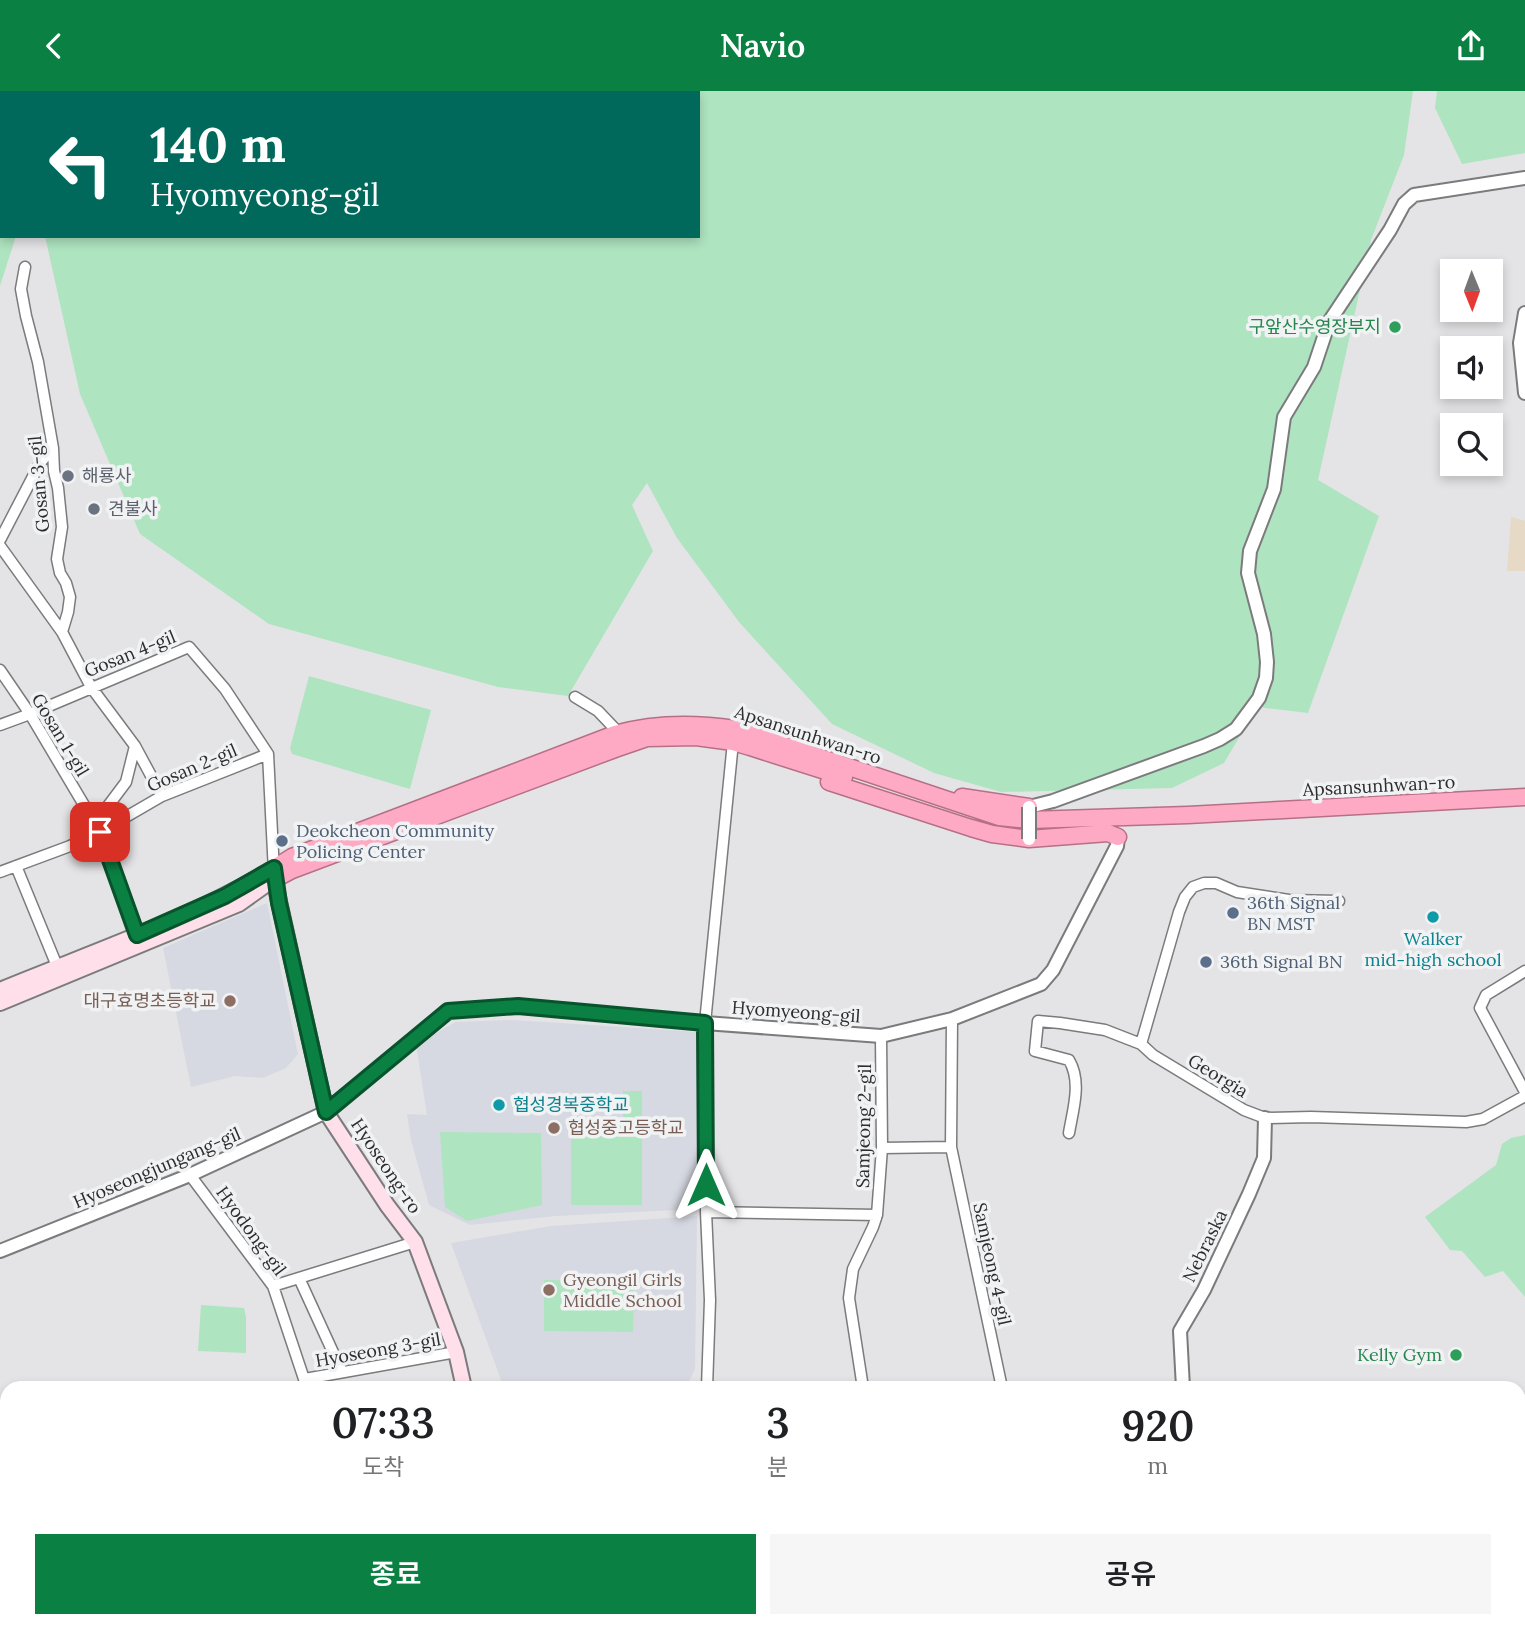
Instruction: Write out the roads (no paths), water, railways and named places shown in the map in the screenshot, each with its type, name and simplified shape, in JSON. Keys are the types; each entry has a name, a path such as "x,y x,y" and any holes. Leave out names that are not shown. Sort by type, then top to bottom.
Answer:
{"highway":[{"name":"Apsansunhwan-ro","path":"274,874 292,857 619,733 662,725 708,725 735,729 753,741 982,821 996,823 1188,820 1525,807"},
{"name":"Apsansunhwan-ro","path":"274,874 292,870 647,739 696,737 733,742 753,741"},
{"path":"753,741 778,738 959,797 1029,807"},
{"path":"753,741 804,773 992,834 1029,839 1108,833 1118,837"},
{"name":"Apsansunhwan-ro","path":"1188,820 1525,797"}],"main road":[{"name":"Apsansunhwan-ro","path":"0,990 137,935 274,874"},
{"name":"Apsansunhwan-ro","path":"0,1003 239,904 274,874"},
{"name":"Hyoseong-ro","path":"274,874 326,1112 387,1205 415,1242 456,1352 462,1381"}],"street":[{"path":"1029,839 1029,807 1053,801 1220,739 1236,729 1259,698 1266,678 1267,662 1259,613 1248,573 1250,551 1274,489 1284,417 1314,367 1329,322 1390,230 1404,204 1414,195 1525,178"},
{"name":"Gosan 3-gil","path":"25,267 21,289 38,362 58,488 62,527 57,559 70,597 62,632"},
{"path":"1525,313 1520,343 1525,393"},
{"path":"0,540 40,463 53,448"},
{"path":"0,546 62,632 91,687 135,746 162,796"},
{"name":"Gosan 4-gil","path":"0,725 188,647 225,689 268,754"},
{"name":"Gosan 1-gil","path":"0,670 30,714 100,832 137,935"},
{"path":"575,697 598,711 619,733"},
{"path":"707,1381 710,1300 706,1212 705,1023 733,742"},
{"path":"100,832 108,806 125,782 135,746"},
{"path":"268,754 274,874"},
{"name":"Gosan 2-gil","path":"0,872 70,846 162,796 268,754"},
{"name":"Hyomyeong-gil","path":"326,1112 448,1011 518,1006 881,1036 952,1019 1041,984 1053,971 1117,846 1118,837"},
{"path":"16,866 57,966"},
{"path":"1141,1044 1179,912 1193,887 1216,883 1237,892 1289,900 1339,901"},
{"path":"1525,971 1486,995 1480,1008 1525,1094"},
{"name":"Samjeong 4-gil","path":"952,1019 951,1147 1001,1381"},
{"name":"Georgia","path":"1069,1133 1076,1088 1073,1067 1069,1060 1035,1051 1038,1021 1105,1030 1141,1044 1153,1055 1244,1111 1265,1118 1466,1122 1483,1119 1525,1094"},
{"name":"Samjeong 2-gil","path":"862,1381 849,1298 853,1269 877,1215 882,1148 881,1036"},
{"name":"Hyoseongjungang-gil","path":"0,1251 190,1175 326,1112"},
{"name":"Nebraska","path":"1183,1381 1180,1331 1204,1290 1264,1158 1265,1118"},
{"path":"882,1148 951,1147"},
{"name":"Hyodong-gil","path":"190,1175 273,1286 305,1381"},
{"path":"706,1212 877,1215"},
{"path":"273,1286 415,1242"},
{"path":"299,1278 342,1372"},
{"name":"Hyoseong 3-gil","path":"313,1381 342,1372 456,1352"}],"place":[{"name":"구앞산수영장부지","path":"1395,327"},
{"name":"해룡사","path":"68,476"},
{"name":"견불사","path":"94,509"},
{"name":"Deokcheon Community Policing Center","path":"282,841"},
{"name":"36th Signal BN MST","path":"1233,913"},
{"name":"Walker mid-high school","path":"1433,917"},
{"name":"36th Signal BN","path":"1206,962"},
{"name":"대구효명초등학교","path":"230,1001"},
{"name":"협성경복중학교","path":"499,1105"},
{"name":"협성중고등학교","path":"554,1128"},
{"name":"Gyeongil Girls Middle School","path":"549,1290"},
{"name":"Kelly Gym","path":"1456,1355"}]}
